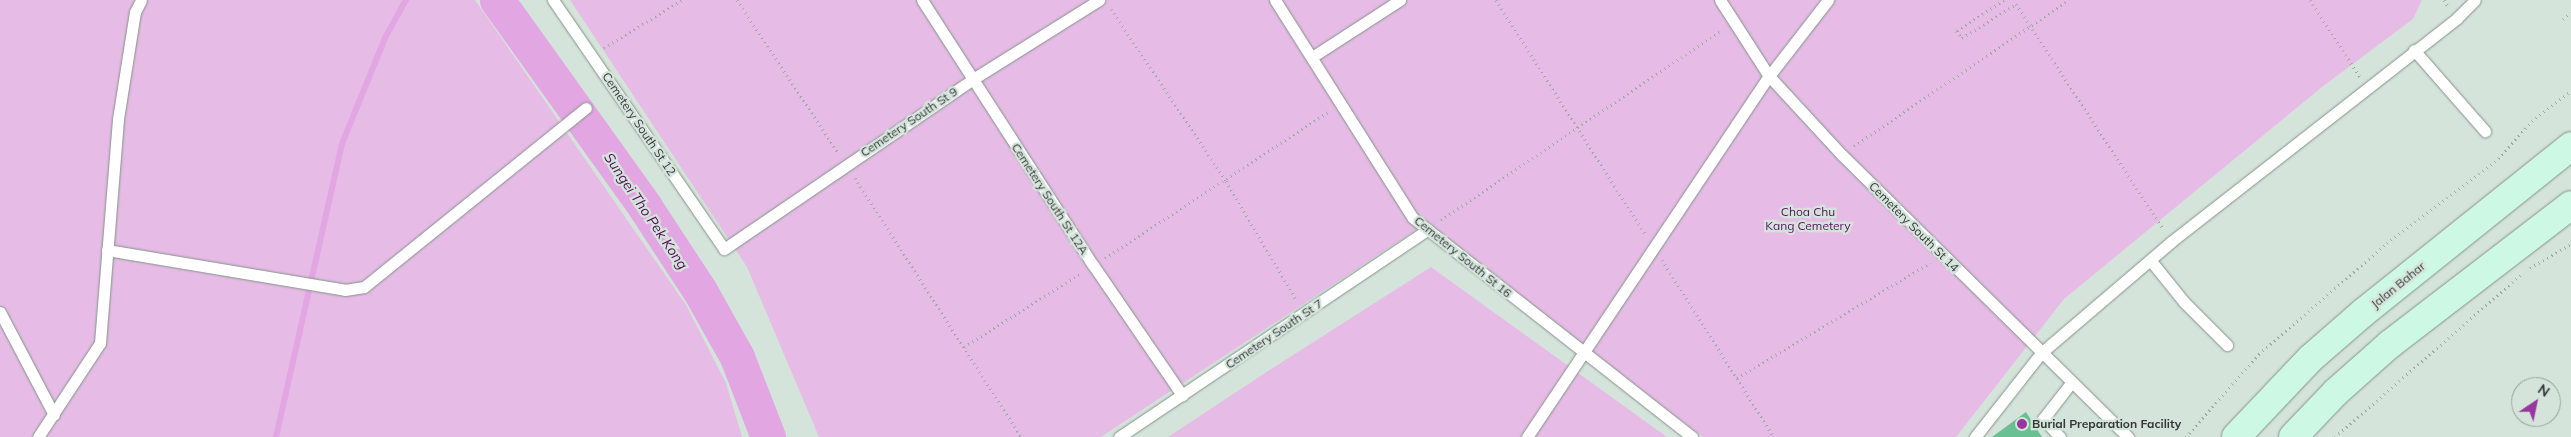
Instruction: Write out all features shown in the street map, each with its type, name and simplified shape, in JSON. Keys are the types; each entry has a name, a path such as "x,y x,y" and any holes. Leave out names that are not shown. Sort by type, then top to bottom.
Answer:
{"main road":[{"name":"Jalan Bahar","path":"2236,437 2312,358 2356,319 2571,146"},
{"path":"2293,437 2336,392 2390,344 2571,205"}],"lane":[{"path":"38,437 100,343 118,119 136,12 142,0"},
{"name":"Cemetery South St 12","path":"553,0 724,249"},
{"name":"Cemetery South St 12A","path":"922,0 1093,265 1182,395"},
{"name":"Cemetery South St 9","path":"724,249 973,79 1099,0"},
{"name":"Cemetery South St 16","path":"1275,0 1414,218 1692,437"},
{"path":"1312,56 1400,0"},
{"name":"Cemetery South St 14","path":"1720,0 1769,76 1842,155 2040,353 2128,437"},
{"path":"1527,437 1769,76 1828,0"},
{"path":"1975,437 2040,353 2152,260 2172,241 2475,0"},
{"path":"2414,50 2485,131"},
{"path":"107,250 345,290 364,287 586,108"},
{"name":"Cemetery South St 7","path":"1119,437 1428,229"},
{"path":"2152,260 2184,302 2227,345"},
{"path":"0,312 54,415"},
{"path":"2060,437 2043,418 2071,383"}],"path":[{"path":"591,55 682,0"},
{"path":"737,0 846,164 1021,437"},
{"path":"1106,0 1226,181 1305,313"},
{"path":"1496,0 1774,437"},
{"path":"2004,0 1956,31 1962,38 2016,4 2172,241"},
{"path":"1842,155 2068,0"},
{"path":"2310,0 2366,86"},
{"path":"2563,19 2571,13"},
{"path":"1428,229 1735,22"},
{"path":"2186,437 2259,354 2386,243 2495,162 2532,122 2571,91"},
{"path":"964,347 1226,181 1341,103"},
{"path":"2335,437 2530,268 2571,244"},
{"path":"1737,378 1943,256"}],"green space":[{"path":"0,0 475,0 686,305 726,383 742,437 0,437"},
{"name":"Choa Chu Kang Cemetery","path":"570,0 2422,0 2413,19 2322,87 2064,299 1956,437 1703,437 1616,373 1428,222 1101,437 819,437 747,267"},
{"path":"1431,267 1667,437 1168,437 1268,371"}],"building":[{"name":"Burial Preparation Facility","path":"2026,412 2042,437 1992,437"}],"waterway":[{"path":"276,437 342,144 385,38 406,0"},
{"name":"Sungei Tho Pek Kong","path":"497,0 645,207 700,291 737,357 768,437"}],"place":[{"name":"Burial Preparation Facility","path":"2022,424"}]}
